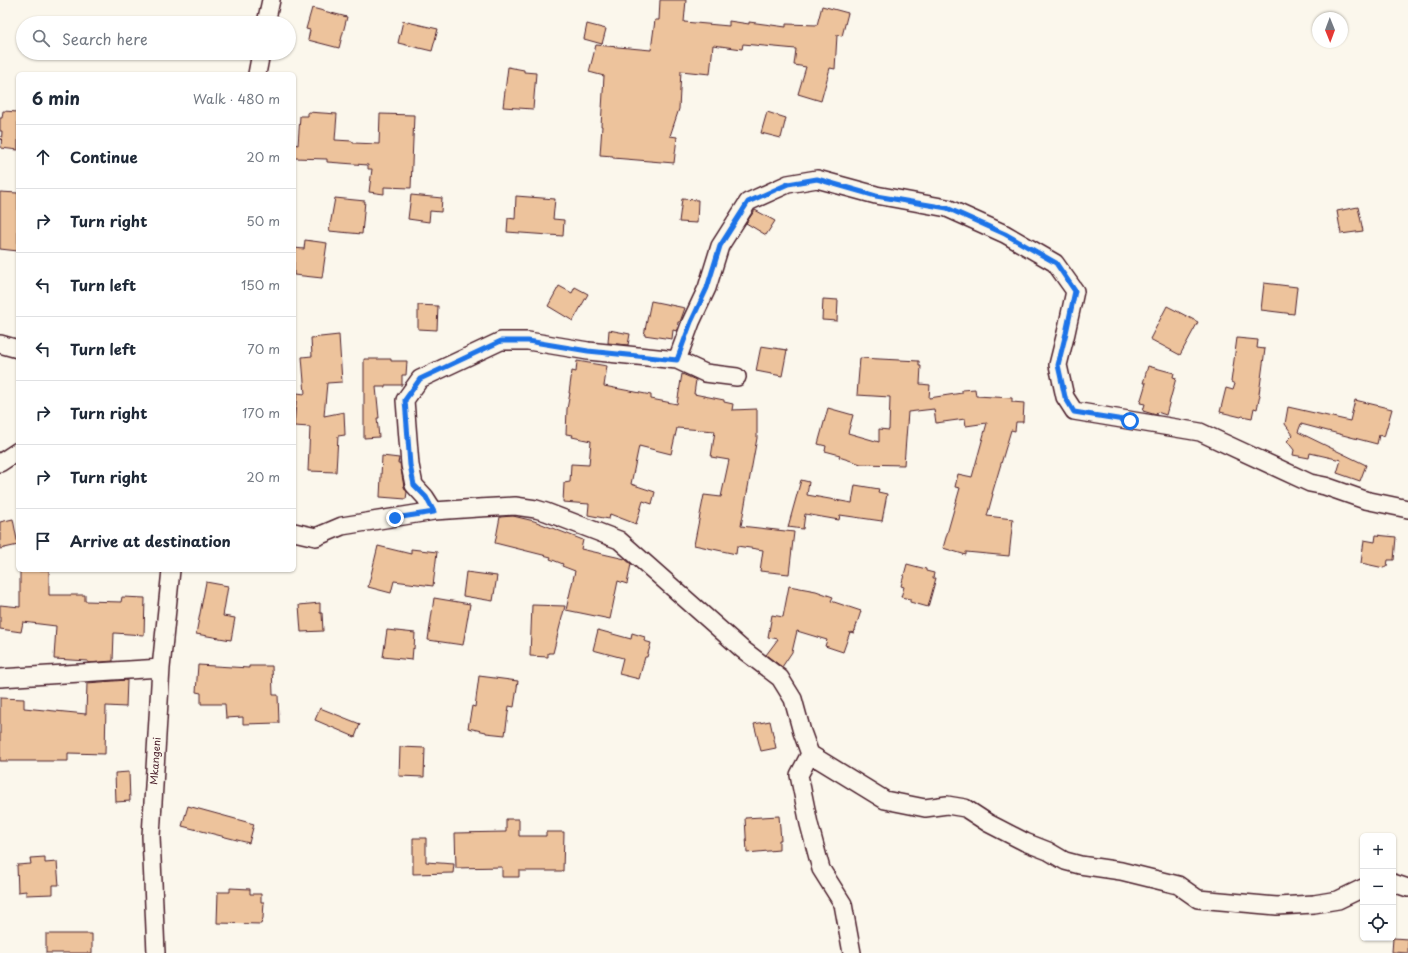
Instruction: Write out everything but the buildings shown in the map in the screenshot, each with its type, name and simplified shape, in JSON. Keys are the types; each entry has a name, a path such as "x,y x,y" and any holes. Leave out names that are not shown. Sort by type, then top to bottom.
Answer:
{"street":[{"path":"268,16 271,0"},
{"path":"257,72 260,60"},
{"path":"677,360 691,322 707,288 720,246 748,202 788,184 817,179 876,196 947,208 1005,234 1056,263 1075,291 1058,365 1065,397 1074,412 1200,432 1310,483 1325,486 1365,500 1408,509"},
{"path":"434,512 426,497 414,485 410,465 405,400 420,379 501,341 528,341 588,351 677,360 704,373 737,377"},
{"path":"0,344 16,348"},
{"path":"0,463 16,452"},
{"path":"296,532 316,537 342,526 434,512 515,506 546,512 618,540 742,649 780,678 793,699 810,754 885,800 925,808 947,805 965,808 988,823 1025,842 1048,851 1065,861 1080,865 1128,872 1178,885 1198,899 1277,906 1314,904 1338,900 1360,889"},
{"name":"Mkangeni","path":"156,953 151,836 161,668 171,572"},
{"path":"0,678 161,668"},
{"path":"810,754 799,775 809,824 821,869 843,904 852,953"},
{"path":"1396,884 1408,888"}],"route":[{"path":"395,518 434,512 426,497 414,485 410,465 405,400 420,379 501,341 528,341 588,351 677,360 691,322 707,288 720,246 748,202 788,184 817,179 876,196 947,208 1005,234 1056,263 1075,291 1058,365 1065,397 1074,412 1130,421"}]}
